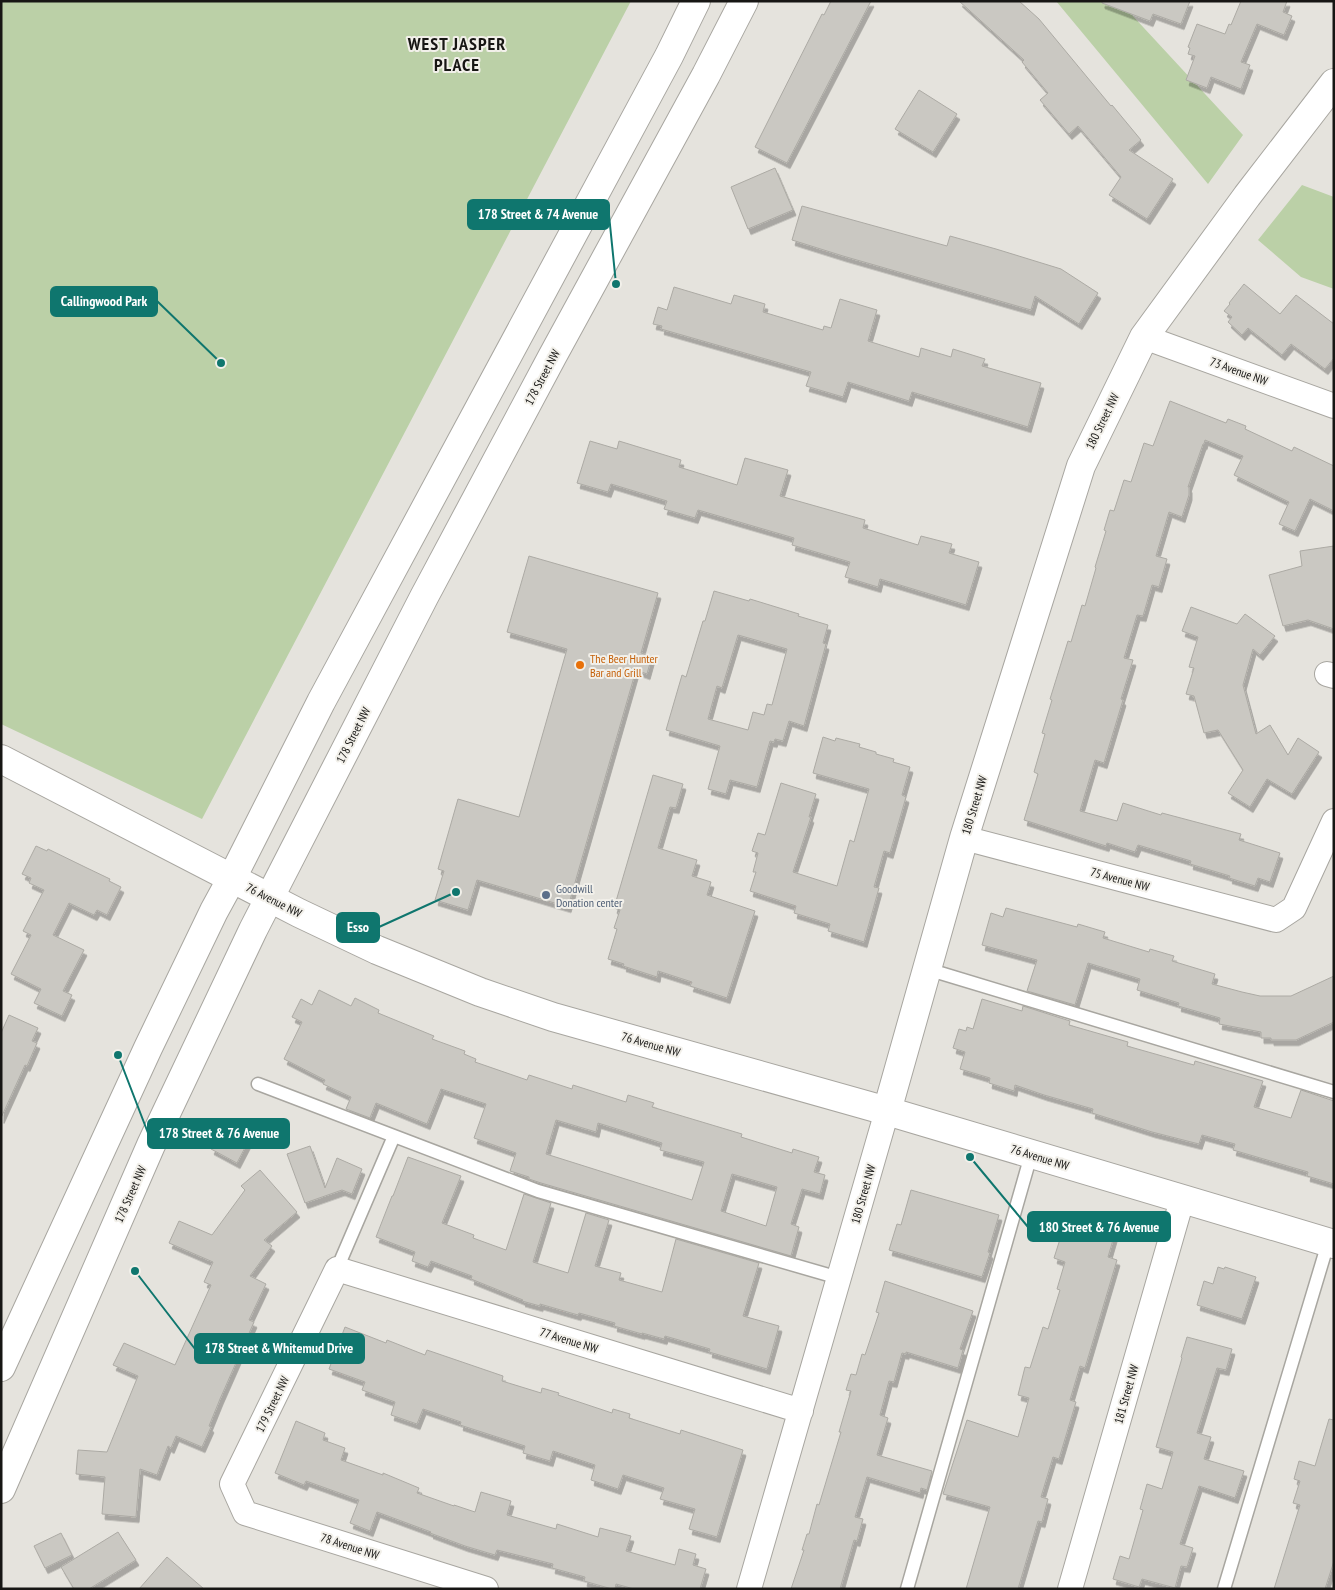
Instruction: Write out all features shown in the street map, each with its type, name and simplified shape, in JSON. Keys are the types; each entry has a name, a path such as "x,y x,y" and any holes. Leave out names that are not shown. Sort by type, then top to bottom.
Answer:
{"main road":[{"path":"1,1367 14,1330 214,911 321,702 670,56 696,1"},
{"name":"178 Street NW","path":"1,1489 151,1145 270,897 429,588 706,75 744,1"},
{"path":"670,56 706,75"},
{"name":"180 Street NW","path":"886,1111 964,838 1080,466 1144,337 1247,196 1334,83"},
{"name":"76 Avenue NW","path":"1,759 299,913 377,950 489,995 553,1016 886,1111 1331,1244"}],"street":[{"name":"73 Avenue NW","path":"1144,337 1334,406"},
{"name":"75 Avenue NW","path":"964,838 1276,920 1294,908 1334,821"},
{"name":"180 Street NW","path":"749,1589 886,1111"},
{"name":"181 Street NW","path":"1070,1589 1182,1200"},
{"name":"77 Avenue NW","path":"337,1269 801,1411"},
{"name":"179 Street NW","path":"232,1484 337,1269"},
{"name":"78 Avenue NW","path":"232,1484 245,1513 486,1589"}],"lane":[{"path":"927,969 1334,1092"},
{"path":"258,1084 538,1191 839,1278"},
{"path":"337,1269 394,1136"},
{"path":"907,1589 1031,1155"},
{"path":"1224,1589 1331,1244"}],"green space":[{"path":"1,1 631,1 202,819 1,724"},
{"path":"1056,1 1119,1 1243,135 1208,184"},
{"path":"1302,185 1334,197 1334,289 1301,277 1258,240"}],"building":[{"path":"831,1 871,1 787,163 755,147 822,14 824,15"},
{"path":"959,1 1019,1 1039,19 1141,140 1129,150 1173,179 1147,219 1109,195 1121,177 1078,126 1069,134 1040,100 1048,93 1022,62 1024,60"},
{"path":"1102,1 1190,1 1181,24 1153,14 1150,21 1102,3"},
{"path":"1241,1 1287,1 1283,12 1292,16 1284,35 1257,24 1241,62 1250,65 1241,89 1211,77 1207,88 1186,80 1195,56 1188,54 1190,48 1188,47 1197,24 1225,34"},
{"path":"919,90 957,114 933,152 895,129"},
{"path":"775,168 793,210 748,229 731,187"},
{"path":"802,206 947,246 950,236 996,249 1061,269 1098,293 1079,324 1035,296 1031,310 843,256 792,240"},
{"path":"1244,284 1280,314 1296,295 1334,324 1334,358 1325,369 1291,344 1282,355 1248,328 1242,335 1228,322 1232,317 1224,311"},
{"path":"674,287 731,304 734,295 765,304 763,312 823,330 824,326 831,328 840,299 877,310 868,341 919,357 921,348 951,357 953,349 985,359 982,366 1041,383 1028,427 912,392 909,401 848,382 843,397 806,386 811,372 661,329 662,326 653,324 658,307 667,310"},
{"path":"1170,401 1226,423 1228,419 1246,426 1245,429 1292,451 1294,447 1334,466 1334,511 1310,499 1295,531 1279,524 1289,502 1234,475 1243,456 1205,440 1188,487 1189,495 1182,517 1169,512 1156,556 1167,559 1159,587 1152,585 1143,616 1137,615 1124,658 1133,660 1121,699 1123,700 1104,763 1095,760 1080,811 1117,821 1123,803 1161,815 1162,813 1241,834 1239,840 1280,853 1270,882 1258,878 1255,886 1190,864 1191,861 1138,845 1135,852 1107,843 1106,846 1024,820 1038,774 1034,772 1045,734 1042,733 1052,700 1050,699 1068,641 1071,642 1082,605 1085,606 1110,510 1114,511 1124,480 1131,482 1144,443 1153,446"},
{"path":"590,441 617,449 619,441 681,460 679,467 737,485 745,458 788,470 780,496 865,520 863,528 918,545 921,536 952,544 949,553 979,562 966,605 880,579 878,587 845,577 850,562 792,545 794,538 698,510 695,518 664,509 667,501 611,484 608,492 577,483"},
{"path":"1334,546 1334,629 1308,620 1283,626 1269,575 1302,566 1300,551"},
{"path":"529,556 658,593 641,653 652,656 647,674 636,670 568,907 477,880 468,910 435,900 444,871 438,869 458,799 519,817 567,649 507,632"},
{"path":"714,591 749,601 750,599 828,625 823,643 826,644 804,726 789,721 783,741 775,739 774,742 770,741 757,787 730,780 726,794 708,789 720,746 666,730 682,675 686,677 703,621 705,621","holes":["738,635 787,649 772,705 767,704 764,715 753,712 748,730 708,719 717,686 722,688"]},
{"path":"1191,607 1237,624 1245,614 1275,636 1260,655 1253,649 1243,685 1256,734 1270,725 1288,755 1298,738 1319,752 1292,794 1267,779 1250,807 1228,793 1243,770 1218,730 1204,733 1194,696 1186,694 1194,668 1189,667 1198,637 1182,631"},
{"path":"823,737 835,741 836,738 860,744 859,747 894,759 893,762 910,767 902,795 906,797 890,853 884,851 874,887 879,888 864,942 828,931 830,924 794,913 796,906 750,891 756,872 753,872 758,853 752,851 758,833 765,835 781,783 816,794 809,817 811,817 793,872 837,886 850,840 854,842 869,789 813,773"},
{"path":"653,775 683,784 676,808 670,807 658,848 697,860 692,876 711,882 707,895 755,911 727,998 690,986 692,982 658,971 657,977 608,959 617,929 614,928 620,910 614,908"},
{"path":"36,846 47,851 48,849 110,879 109,881 121,887 107,915 97,910 94,915 69,903 53,935 84,950 63,991 72,995 62,1016 34,1003 41,989 11,974 31,935 23,931 44,890 29,883 31,878 22,874"},
{"path":"1006,908 1077,927 1078,924 1105,932 1103,938 1149,952 1150,949 1174,956 1172,961 1215,974 1212,984 1260,996 1291,996 1334,976 1334,1022 1296,1040 1261,1038 1261,1032 1219,1024 1220,1018 1178,1006 1179,1003 1137,990 1140,979 1088,963 1075,1005 1027,991 1037,960 982,945 991,913 1003,917"},
{"path":"319,990 351,1006 355,998 379,1010 378,1013 434,1036 432,1039 465,1051 464,1054 476,1059 475,1062 527,1080 529,1075 572,1089 573,1085 626,1102 628,1095 654,1103 652,1107 742,1134 741,1137 792,1153 793,1149 819,1157 814,1172 825,1175 820,1194 802,1189 791,1224 799,1227 791,1256 529,1179 529,1177 510,1171 516,1153 474,1138 486,1104 441,1089 427,1124 376,1103 370,1118 346,1109 351,1097 323,1084 325,1080 284,1059 302,1022 292,1017 301,999 312,1005","holes":["556,1120 596,1132 598,1123 662,1143 660,1150 704,1162 692,1200 546,1154","732,1174 777,1187 766,1226 721,1211"]},
{"path":"982,999 1022,1011 1023,1006 1070,1021 1069,1025 1128,1042 1127,1046 1194,1065 1195,1061 1263,1081 1254,1107 1291,1118 1301,1090 1334,1101 1334,1184 1307,1176 1308,1172 1233,1150 1235,1144 1202,1135 1199,1144 1152,1132 1092,1113 1093,1109 1015,1085 1014,1091 989,1083 990,1078 960,1069 965,1052 953,1048 959,1029 966,1031 967,1027 973,1029"},
{"path":"9,1015 38,1028 32,1041 37,1043 1,1118 1,1033"},
{"path":"225,1122 251,1136 237,1163 211,1149"},
{"path":"310,1146 325,1188 337,1158 362,1169 352,1194 342,1190 305,1203 287,1154"},
{"path":"408,1157 461,1176 442,1223 474,1235 473,1238 506,1250 524,1194 551,1203 533,1262 568,1273 586,1213 609,1220 595,1266 621,1273 619,1280 662,1292 676,1239 759,1263 743,1316 779,1326 767,1369 709,1352 710,1349 665,1336 664,1339 642,1334 614,1326 615,1323 579,1313 578,1315 522,1301 471,1279 472,1276 431,1261 428,1267 412,1261 415,1252 376,1237"},
{"path":"260,1170 297,1212 264,1240 272,1246 250,1276 266,1284 249,1320 254,1322 220,1399 202,1447 176,1436 171,1448 168,1446 157,1475 140,1469 136,1517 102,1514 105,1477 76,1474 78,1450 107,1452 138,1376 113,1365 124,1343 175,1365 211,1285 204,1282 213,1262 169,1243 179,1221 212,1235 245,1190 241,1186"},
{"path":"911,1190 999,1215 982,1277 889,1250 897,1224 901,1225"},
{"path":"1061,1216 1115,1233 1108,1257 1117,1260 1085,1368 1080,1366 1070,1400 1076,1402 1059,1459 1053,1457 1041,1497 1048,1499 1042,1522 1038,1521 1018,1589 966,1589 990,1507 943,1494 967,1420 1018,1437 1029,1398 1018,1395 1025,1367 1030,1368 1043,1327 1048,1329 1060,1290 1057,1289 1065,1262 1054,1258 1061,1236 1055,1234"},
{"path":"1218,1267 1224,1269 1225,1267 1256,1277 1242,1319 1197,1305 1204,1281 1213,1284"},
{"path":"885,1281 973,1311 960,1349 963,1350 958,1368 906,1352 906,1354 902,1353 894,1382 889,1381 880,1415 888,1418 877,1455 932,1471 927,1490 921,1488 920,1493 867,1477 855,1517 863,1519 857,1541 854,1540 840,1589 791,1589 841,1432 839,1432 851,1391 846,1390 851,1374 856,1375 862,1354 865,1355 879,1313 876,1312"},
{"path":"345,1327 386,1343 387,1340 425,1355 427,1350 503,1376 502,1381 541,1393 542,1388 612,1413 613,1409 630,1414 629,1418 680,1434 681,1430 743,1450 717,1537 689,1529 695,1509 660,1499 664,1488 623,1475 618,1489 591,1480 595,1465 553,1451 550,1461 523,1453 525,1446 460,1425 461,1422 423,1409 417,1424 391,1415 395,1402 362,1390 365,1382 329,1369"},
{"path":"1187,1337 1232,1349 1226,1370 1217,1368 1197,1433 1211,1437 1204,1459 1244,1471 1235,1498 1199,1486 1180,1544 1193,1548 1187,1567 1181,1566 1175,1588 1142,1579 1139,1587 1113,1579 1120,1556 1129,1559 1143,1510 1140,1509 1147,1484 1162,1489 1173,1452 1156,1447"},
{"path":"1329,1419 1334,1420 1334,1561 1325,1589 1274,1589 1300,1505 1293,1503 1300,1481 1294,1479 1299,1461 1315,1466"},
{"path":"296,1421 325,1433 323,1440 345,1448 341,1460 383,1475 383,1473 419,1488 417,1493 454,1506 475,1512 481,1492 511,1501 507,1515 556,1529 557,1524 598,1537 600,1528 631,1536 626,1551 675,1565 679,1549 696,1554 693,1565 706,1569 700,1589 634,1589 616,1584 615,1589 612,1589 584,1581 585,1577 552,1568 553,1564 497,1550 495,1555 465,1546 377,1512 370,1531 350,1523 359,1500 306,1481 304,1485 275,1473"},
{"path":"118,1532 136,1560 89,1589 74,1589 61,1567"},
{"path":"61,1533 72,1555 45,1568 34,1546"},
{"path":"167,1557 204,1589 139,1589"}],"place":[{"name":"178 Street & 74 Avenue","path":"616,284"},
{"name":"Callingwood Park","path":"221,363"},
{"name":"The Beer Hunter Bar and Grill","path":"580,665"},
{"name":"Esso","path":"456,892"},
{"name":"Goodwill Donation center","path":"546,895"},
{"name":"178 Street & 76 Avenue","path":"118,1055"},
{"name":"180 Street & 76 Avenue","path":"970,1157"},
{"name":"178 Street & Whitemud Drive","path":"135,1271"}],"district":[{"name":"WEST JASPER PLACE","path":"457,53"}]}
